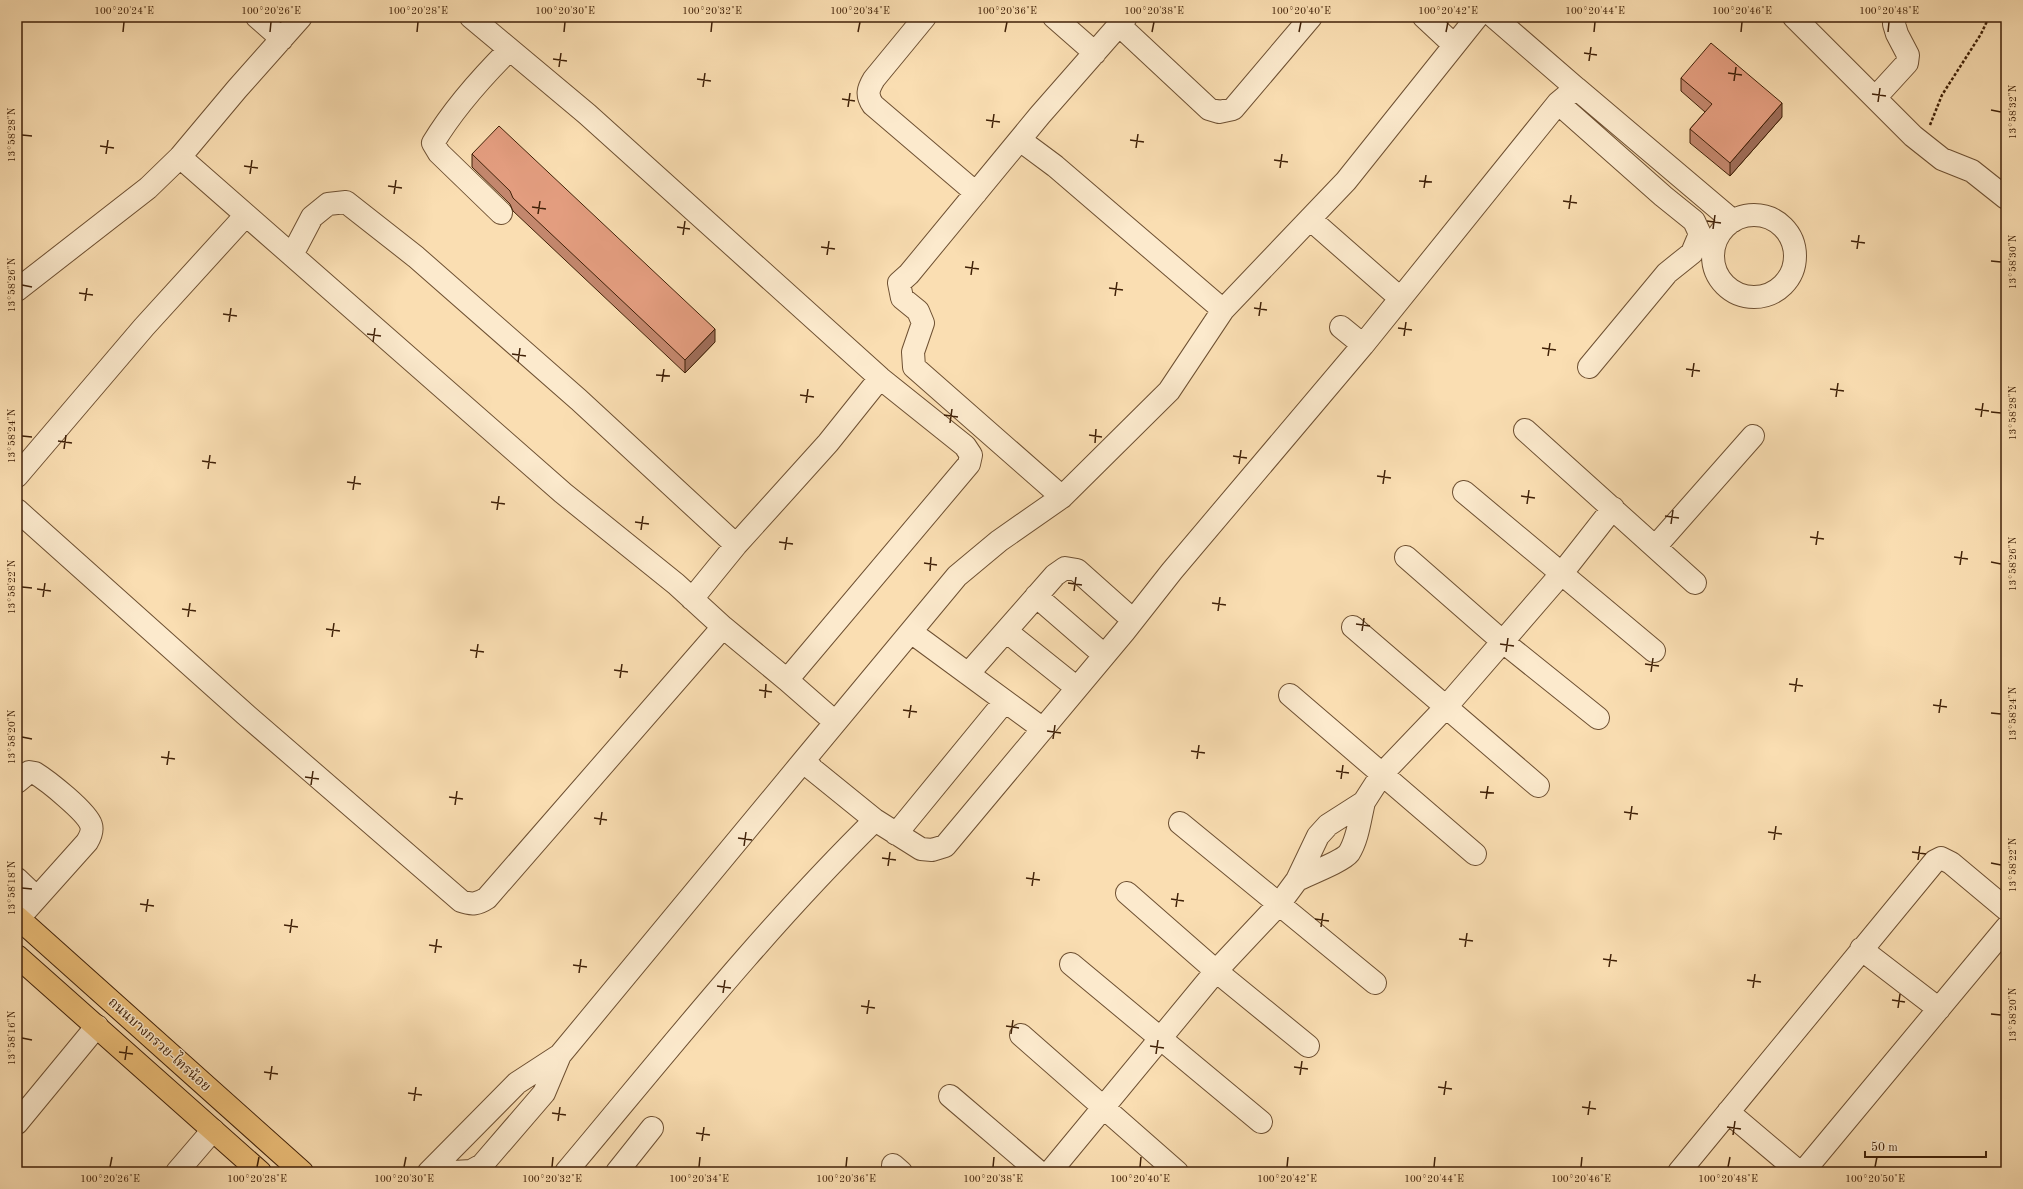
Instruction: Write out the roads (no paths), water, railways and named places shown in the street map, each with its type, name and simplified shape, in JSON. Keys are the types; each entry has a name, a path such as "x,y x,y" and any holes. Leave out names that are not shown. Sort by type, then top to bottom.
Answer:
{"main road":[{"name":"ถนนบางกรวย-ไทรน้อย","path":"18,918 302,1172"},
{"name":"ถนนบางกรวย-ไทรน้อย","path":"17,956 260,1172"}],"street":[{"path":"257,17 282,39"},
{"path":"17,290 148,188 180,157 237,89 301,17"},
{"path":"471,17 587,114 880,378 965,446 971,455 969,464 787,680"},
{"path":"924,17 874,79 868,90 868,98 873,105 976,193"},
{"path":"1054,17 1095,53"},
{"path":"1062,497 914,367 913,352 923,323 918,311 902,298 899,283 909,274 1020,140 1123,21 1208,109 1219,112 1233,109 1311,17"},
{"path":"1424,17 1454,45"},
{"path":"454,1172 470,1171 482,1165 544,1093 560,1055 957,576 999,541 1062,497 1169,391 1223,310 1346,181 1477,17"},
{"path":"1494,17 1733,221"},
{"path":"1794,17 1923,144 1942,160 1972,171 2006,198"},
{"path":"1875,98 1907,63 1908,55 1897,34 1894,24 1895,17"},
{"path":"501,213 438,153 433,143 442,127 479,80 510,50"},
{"path":"805,759 812,769 875,820 896,834 921,849 932,850 945,846 1077,688 1172,571 1363,344 1558,103 1576,88"},
{"path":"1558,103 1663,196 1694,221 1700,234 1692,253 1667,273 1589,367"},
{"path":"1020,140 1055,166 1223,310"},
{"path":"180,157 563,493 692,600 835,722"},
{"path":"292,255 312,217 328,204 346,202 416,257 579,400 736,545"},
{"path":"17,476 144,327 246,215"},
{"path":"1310,219 1400,298"},
{"path":"1341,327 1363,344"},
{"path":"692,600 736,545 828,443 880,378"},
{"path":"1525,430 1695,583"},
{"path":"1655,547 1754,436"},
{"path":"1464,492 1654,651"},
{"path":"1297,880 1341,859 1348,853 1355,841 1364,802 1382,774 1446,707 1562,573 1613,508"},
{"path":"17,510 245,714 461,901 469,904 479,903 487,898 723,627"},
{"path":"1406,557 1502,641 1598,718"},
{"path":"968,674 1055,575 1065,568 1077,570 1133,620"},
{"path":"1036,596 1104,655"},
{"path":"1353,626 1538,786"},
{"path":"1006,631 1077,688"},
{"path":"911,632 1043,729"},
{"path":"1290,695 1475,854"},
{"path":"896,834 1005,701"},
{"path":"17,782 29,772 35,773 87,816 92,827 91,835 87,842 18,918"},
{"path":"1050,1172 1216,971 1280,903 1297,880 1318,836 1328,825 1364,802"},
{"path":"566,1172 735,971 849,846 875,820"},
{"path":"1180,823 1280,903 1375,983"},
{"path":"1679,1172 1930,865 1941,858 1951,863 2006,909"},
{"path":"17,879 37,898"},
{"path":"1127,893 1216,971 1308,1046"},
{"path":"1803,1172 2006,928"},
{"path":"1861,949 1939,1009"},
{"path":"1071,964 1261,1122"},
{"path":"17,1123 97,1026"},
{"path":"1022,1035 1178,1172"},
{"path":"429,1172 517,1083 560,1055"},
{"path":"950,1096 1039,1172"},
{"path":"1728,1112 1799,1172"},
{"path":"617,1172 652,1128"},
{"path":"177,1172 213,1130"}]}
